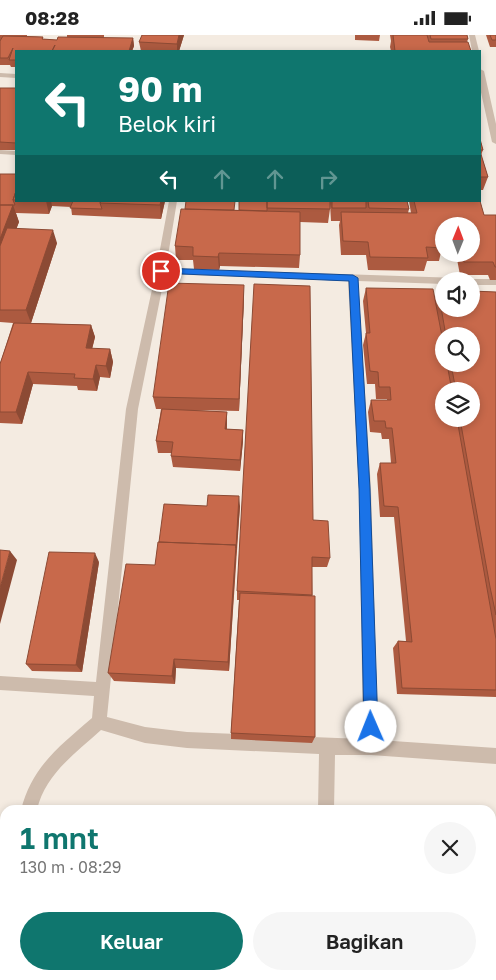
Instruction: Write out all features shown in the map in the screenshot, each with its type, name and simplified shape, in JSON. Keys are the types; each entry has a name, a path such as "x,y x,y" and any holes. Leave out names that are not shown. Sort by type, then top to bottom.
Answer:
{"street":[{"path":"472,35 476,50"},
{"path":"0,75 15,76"},
{"path":"481,75 496,142"},
{"path":"0,152 15,153"},
{"path":"30,805 51,764 99,722 132,409 174,202"},
{"path":"161,271 435,280"},
{"path":"353,278 365,489 371,747"},
{"path":"480,282 496,282"},
{"path":"0,683 101,689"},
{"path":"99,722 146,735 187,740 326,747 371,747 496,756"},
{"path":"326,747 326,805"}],"building":[{"path":"142,35 179,35 177,44 139,42"},
{"path":"393,35 427,35 429,42 468,42 471,50 395,50"},
{"path":"430,35 467,35 468,39 431,39"},
{"path":"490,35 496,35 496,40 492,40"},
{"path":"3,36 43,37 42,39 57,40 58,37 133,38 129,50 15,50 15,60 9,60 13,48 8,58 0,58 0,41"},
{"path":"0,88 15,88 15,143 0,142"},
{"path":"481,154 488,177 481,177"},
{"path":"0,174 15,174 15,194 13,200 15,205 0,205"},
{"path":"73,202 100,202 102,209 70,208"},
{"path":"100,202 161,202 160,205"},
{"path":"186,202 235,202 234,210 185,209"},
{"path":"239,202 267,202 267,211 239,210"},
{"path":"267,202 330,202 330,209 267,208"},
{"path":"332,202 366,202 366,208 332,208"},
{"path":"368,202 407,202 409,209 369,208"},
{"path":"414,202 480,202 484,215 496,215 496,267 493,262 480,262 480,217 435,217 435,248 426,247 428,258 370,257 368,242 343,241 341,212 417,213"},
{"path":"0,205 13,205 0,239"},
{"path":"181,209 300,212 300,255 219,253 218,257 193,256 193,247 175,246"},
{"path":"7,228 53,230 26,310 0,310 0,246"},
{"path":"169,283 244,285 239,399 153,397"},
{"path":"254,284 310,286 313,520 328,521 330,558 312,557 312,595 237,591"},
{"path":"366,288 433,289 435,317 438,317 440,327 435,327 435,372 448,372 450,382 435,382 435,427 458,427 496,639 496,690 402,688 398,641 412,642 398,507 384,506 380,463 396,463 392,428 386,428 385,421 374,421 371,400 391,400 390,387 379,387 378,372 370,371 366,333 370,333"},
{"path":"480,291 496,292 496,615 461,427 480,427 480,382 454,382 452,372 480,372 480,327 444,327 443,317 480,317"},
{"path":"14,323 91,325 86,348 110,349 106,366 96,365 93,379 74,378 75,374 28,372 16,412 0,412 0,364"},
{"path":"162,409 227,412 225,429 243,430 240,460 171,456 173,442 156,441"},
{"path":"208,495 239,496 236,548 236,545 159,542 164,504 207,506"},
{"path":"158,542 236,545 228,662 174,659 172,676 108,673 126,564 155,565"},
{"path":"0,550 10,551 0,588"},
{"path":"49,552 95,553 76,665 26,664"},
{"path":"240,593 315,596 315,737 231,733"}],"route":[{"path":"161,271 353,278 365,489 371,727"}]}
